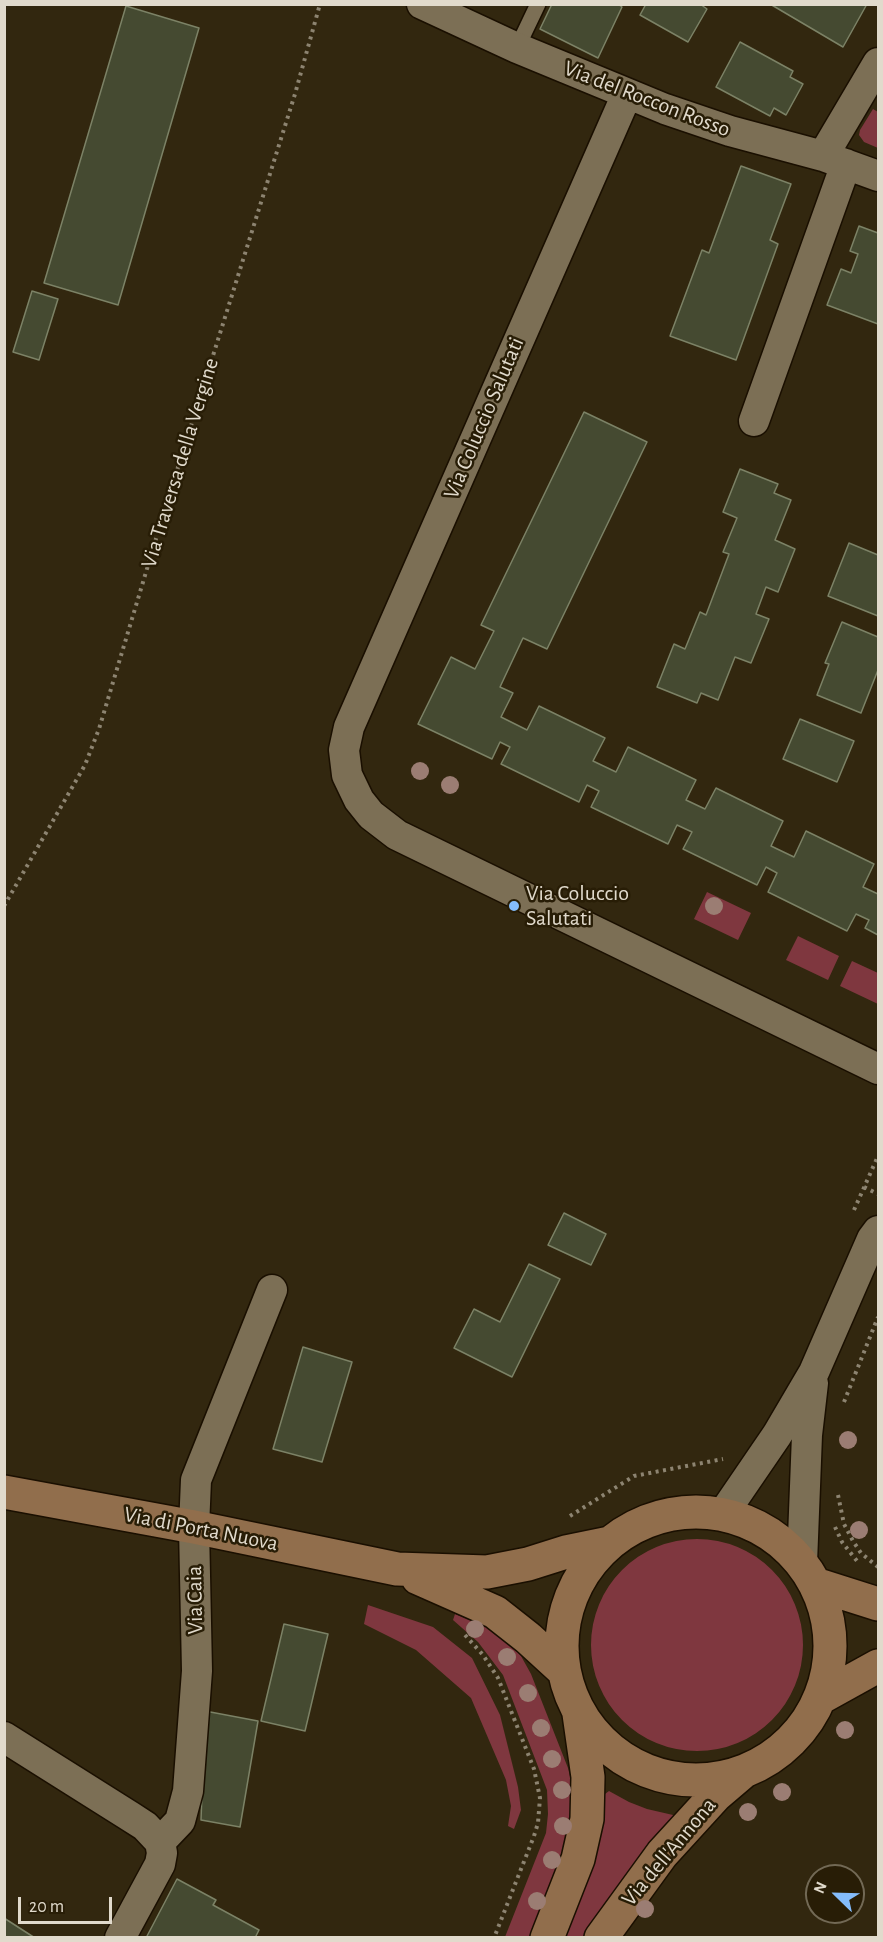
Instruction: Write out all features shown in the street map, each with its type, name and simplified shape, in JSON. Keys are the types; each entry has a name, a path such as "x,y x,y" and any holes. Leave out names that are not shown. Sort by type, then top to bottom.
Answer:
{"street":[{"name":"Via del Roccon Rosso","path":"422,4 517,48 627,94 730,131 835,160 879,176"},
{"path":"754,421 835,160 879,63"},
{"name":"Via Coluccio Salutati","path":"627,94 349,728 344,750 347,775 359,800 371,815 397,835 879,1069"},
{"path":"723,1514 777,1435 814,1372 870,1227"},
{"name":"Via Caia","path":"160,1842 180,1821 188,1791 197,1671 194,1527 196,1480 272,1290"},
{"path":"814,1372 807,1435 808,1574 879,1604"},
{"name":"Via di Porta Nuova","path":"4,1492 194,1527 398,1569 487,1572 610,1543"},
{"name":"Via dell'Annona","path":"602,1938 662,1854 715,1796 742,1773 775,1755 807,1722 820,1698 828,1668 830,1640 827,1618 808,1574 780,1541 743,1520 723,1514 701,1511 668,1514 637,1525 610,1543 582,1574 569,1601 562,1631 564,1671 568,1688 579,1712 595,1736 624,1760 649,1772 677,1780 696,1781 724,1778 742,1773"},
{"name":"Via di Porta Nuova","path":"398,1569 495,1612 564,1671"},
{"path":"820,1698 879,1666"},
{"name":"Via dell'Annona","path":"547,1938 578,1859 585,1828 588,1777 579,1712"},
{"path":"4,1737 145,1826 160,1842 162,1853 160,1864 120,1938"}],"lane":[{"path":"517,48 538,4"}],"path":[{"name":"Via Traversa della Vergine","path":"4,906 85,765 99,729 164,512 295,94 320,4"},
{"path":"870,1227 864,1186 879,1156"},
{"path":"864,1186 879,1194"},
{"path":"843,1406 879,1317"},
{"path":"568,1518 634,1476 716,1461 730,1456"},
{"path":"837,1491 844,1524 852,1541 861,1553 879,1568"},
{"path":"832,1518 842,1542 858,1563"},
{"path":"450,1591 444,1615 483,1655 498,1678 534,1769 540,1798 536,1830 494,1938"}],"shaded area":[{"path":"873,109 878,112 878,148 864,142 859,135"},
{"path":"707,892 751,913 738,940 694,919"},
{"path":"798,936 839,956 828,980 786,960"},
{"path":"852,961 878,973 878,1004 840,986"},
{"path":"687,1539 707,1539 728,1543 747,1551 765,1563 779,1577 791,1595 799,1614 803,1645 799,1676 791,1695 779,1713 765,1727 747,1739 728,1747 707,1751 687,1751 666,1747 647,1739 629,1727 615,1713 603,1695 595,1676 591,1655 591,1635 595,1614 603,1595 615,1577 629,1563 647,1551 666,1543"},
{"path":"368,1605 433,1627 472,1658 500,1715 518,1787 521,1810 514,1829 508,1826 511,1806 506,1780 471,1698 416,1650 364,1624"},
{"path":"455,1614 491,1628 507,1640 521,1656 531,1674 568,1768 572,1785 572,1829 531,1937 505,1937 546,1833 547,1790 503,1675 478,1642 453,1620"},
{"path":"609,1791 647,1809 673,1815 675,1822 588,1937 562,1938 601,1797"}],"building":[{"path":"552,4 618,4 622,7 598,58 540,29"},
{"path":"646,4 700,4 707,9 688,42 640,15"},
{"path":"770,4 867,4 843,47"},
{"path":"126,6 199,28 118,305 44,283"},
{"path":"740,42 793,71 790,77 803,84 786,115 774,108 770,116 716,87"},
{"path":"741,166 791,184 770,240 778,244 736,360 670,336 702,250 709,253"},
{"path":"859,226 878,233 878,324 827,305 841,269 851,273 858,254 850,251"},
{"path":"32,291 58,299 39,360 13,352"},
{"path":"584,412 647,442 547,649 523,638 500,687 513,693 501,717 527,730 539,706 605,738 593,761 616,772 628,747 696,780 686,800 705,809 716,788 783,821 771,846 794,857 806,831 874,864 863,887 878,894 878,935 865,928 869,920 856,914 847,931 768,892 777,873 766,867 757,885 683,849 692,832 677,825 668,844 591,807 599,791 587,785 579,802 501,764 510,747 500,742 492,759 418,724 451,657 475,669 494,631 481,625"},
{"path":"740,469 778,484 774,493 791,500 775,540 795,549 778,592 766,587 756,614 769,619 751,663 735,657 718,700 701,693 697,703 657,687 674,644 685,649 700,612 706,615 729,554 723,552 737,518 723,512"},
{"path":"849,543 878,555 878,616 828,596"},
{"path":"842,622 878,637 878,670 861,713 817,695 829,664 825,663"},
{"path":"800,719 854,741 837,782 783,759"},
{"path":"564,1213 606,1234 591,1265 548,1245"},
{"path":"529,1264 560,1279 512,1377 454,1348 474,1309 500,1322"},
{"path":"303,1347 352,1362 322,1462 273,1449"},
{"path":"284,1624 328,1634 305,1731 261,1721"},
{"path":"205,1711 258,1721 240,1827 201,1820"},
{"path":"177,1879 216,1900 213,1905 259,1930 255,1938 146,1938"},
{"path":"4,1918 35,1938 4,1938"}],"place":[{"name":"Via Coluccio Salutati","path":"514,906"}]}
